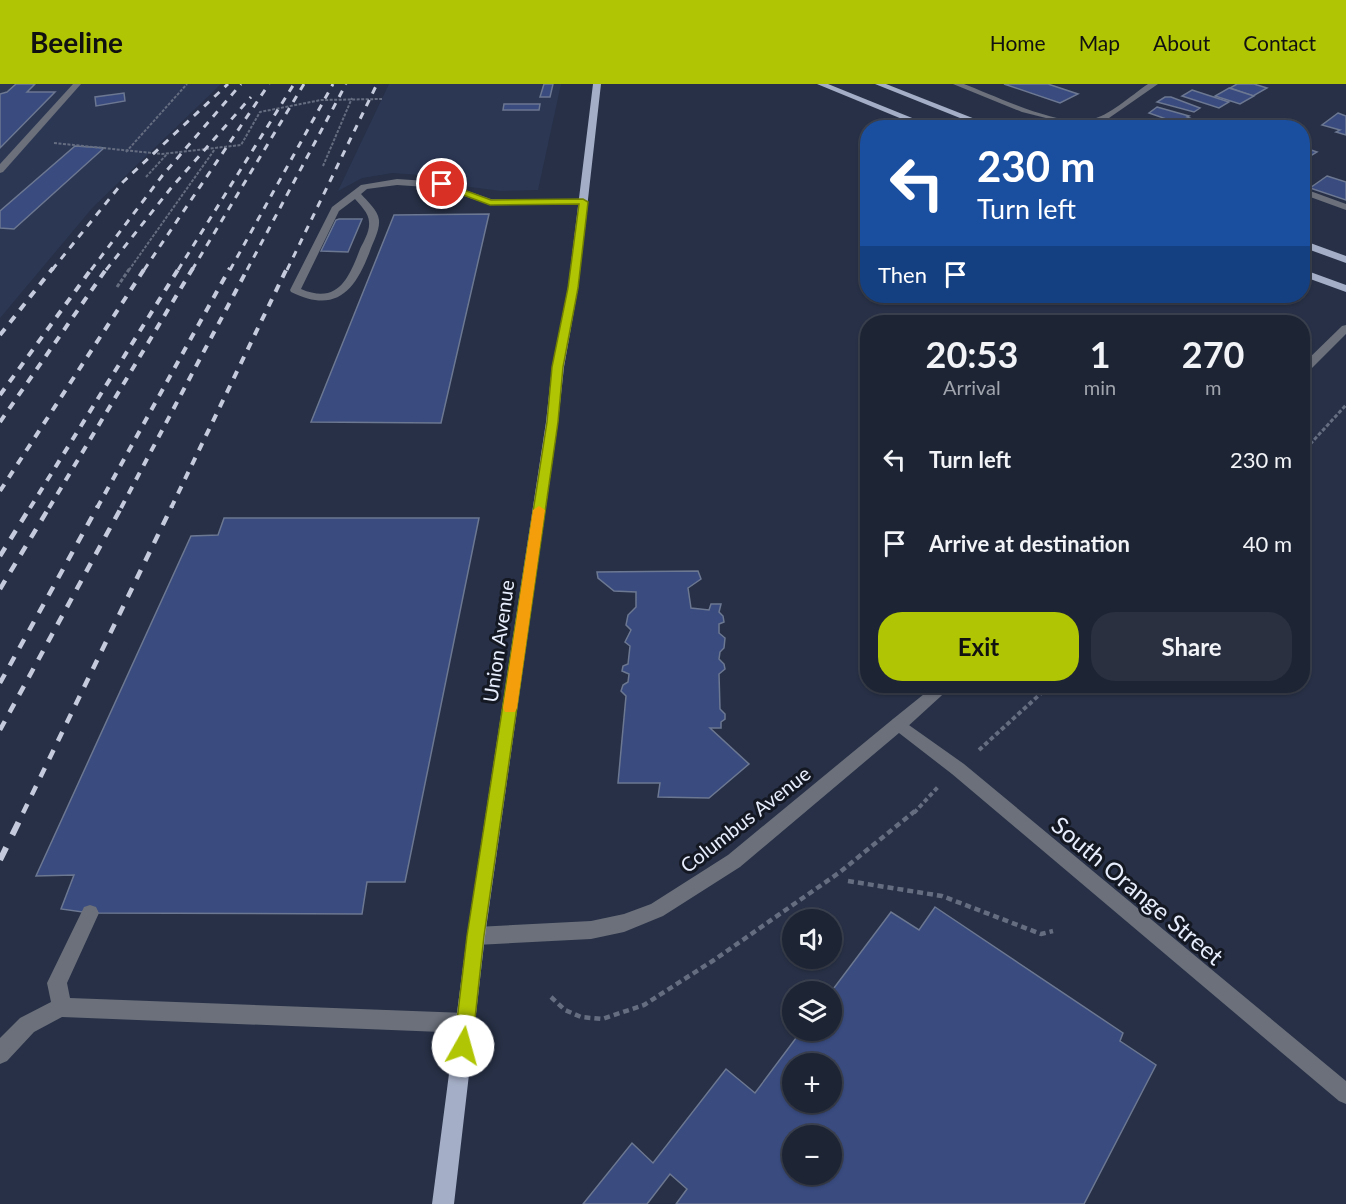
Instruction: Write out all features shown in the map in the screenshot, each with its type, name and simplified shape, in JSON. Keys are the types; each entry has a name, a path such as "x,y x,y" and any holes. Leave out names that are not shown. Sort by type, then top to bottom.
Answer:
{"main road":[{"path":"821,84 913,120"},
{"path":"879,84 973,120"},
{"name":"Union Avenue","path":"444,1204 476,936 552,422 558,367 573,288 598,86"},
{"path":"1310,246 1346,260"},
{"path":"1310,275 1346,289"}],"street":[{"path":"0,170 77,84"},
{"path":"957,84 1056,120"},
{"path":"1095,120 1154,84"},
{"path":"356,193 374,217 375,223 363,255 347,287 336,294 305,296 295,290 335,209 356,193 364,187 420,182 442,184 490,202 583,202"},
{"path":"1310,194 1346,207"},
{"path":"1310,364 1346,328"},
{"name":"Columbus Avenue","path":"476,936 591,930 624,923 657,910 734,861 936,693"},
{"name":"South Orange Street","path":"898,724 958,769 1346,1094"},
{"path":"62,1007 57,983 90,913"},
{"path":"0,1054 15,1033 43,1014 62,1007 466,1023"}],"path":[{"path":"126,152 187,84"},
{"path":"49,143 106,147 126,152 167,154 241,145 260,112 286,105 353,98 382,99"},
{"path":"323,166 346,108 353,98"},
{"path":"117,287 215,148"},
{"path":"146,177 167,154"},
{"path":"1310,444 1346,405"},
{"path":"996,733 1041,693"},
{"path":"551,997 565,1010 581,1017 602,1020 644,1005 714,960 840,872 906,821 920,804"},
{"path":"848,881 942,896 1041,934 1053,931"}],"shaded area":[{"path":"0,84 221,84 93,207 0,318"},
{"path":"389,84 561,84 538,190 501,191 463,186 436,176 392,173 362,178 338,191"}],"building":[{"path":"16,84 35,84 27,92 55,92 0,148 0,94 7,92"},
{"path":"544,84 553,84 550,97 540,97"},
{"path":"1004,84 1048,84 1078,94 1060,103"},
{"path":"1237,84 1254,84 1267,88 1253,96 1230,88"},
{"path":"1229,88 1254,96 1240,104 1215,96"},
{"path":"1192,90 1229,102 1219,108 1182,96"},
{"path":"124,93 125,101 96,106 95,97"},
{"path":"1165,97 1200,108 1194,112 1157,102"},
{"path":"504,104 540,104 539,110 503,110"},
{"path":"1157,107 1189,116 1187,117 1195,120 1169,120 1149,113"},
{"path":"1338,113 1346,116 1346,135 1336,132 1340,130 1322,125"},
{"path":"75,146 104,148 14,229 0,228 0,211"},
{"path":"1310,150 1317,152 1310,156"},
{"path":"1327,176 1346,182 1346,200 1310,188"},
{"path":"489,214 441,423 311,422 394,215"},
{"path":"362,219 348,252 321,251 336,220"},
{"path":"224,518 479,518 405,882 367,882 362,914 90,913 61,909 74,875 36,876 191,536 218,535"},
{"path":"698,571 701,579 688,588 691,608 709,610 711,604 721,604 719,612 724,622 719,624 719,633 725,638 719,659 725,669 719,674 720,709 725,714 725,719 721,722 721,728 710,728 749,764 709,798 658,797 660,783 618,783 626,696 621,691 623,685 628,682 629,674 622,671 623,666 628,664 630,646 625,642 631,630 626,625 628,615 636,607 636,592 614,591 598,578 597,572"},
{"path":"935,907 1123,1033 1120,1041 1156,1065 1084,1204 676,1204 687,1189 670,1174 647,1204 583,1204 632,1143 653,1163 726,1069 755,1093 782,1057 782,1113 842,1113 842,1053 785,1053 794,1041 842,1041 842,981 839,981 891,912 919,930"}],"railway":[{"path":"52,270 123,182 228,84"},
{"path":"91,270 162,176 241,84"},
{"path":"144,270 269,84"},
{"path":"178,270 294,84"},
{"path":"192,270 304,84"},
{"path":"230,270 333,84"},
{"path":"247,270 346,84"},
{"path":"287,270 377,84"},
{"path":"106,270 171,188 251,97"},
{"path":"0,335 53,268"},
{"path":"0,395 92,268"},
{"path":"0,422 107,268"},
{"path":"0,491 145,268"},
{"path":"30,508 179,268"},
{"path":"49,508 193,268"},
{"path":"97,508 230,268"},
{"path":"121,508 248,268"},
{"path":"171,508 287,268"},
{"path":"0,556 31,506"},
{"path":"0,589 50,506"},
{"path":"0,683 98,506"},
{"path":"0,730 122,506"},
{"path":"23,813 172,506"},
{"path":"0,860 24,811"}],"slow traffic":[{"path":"510,708 539,510"}],"route":[{"path":"442,184 471,197 490,202 583,202 573,288 558,367 552,422 476,936 463,1046"}]}
